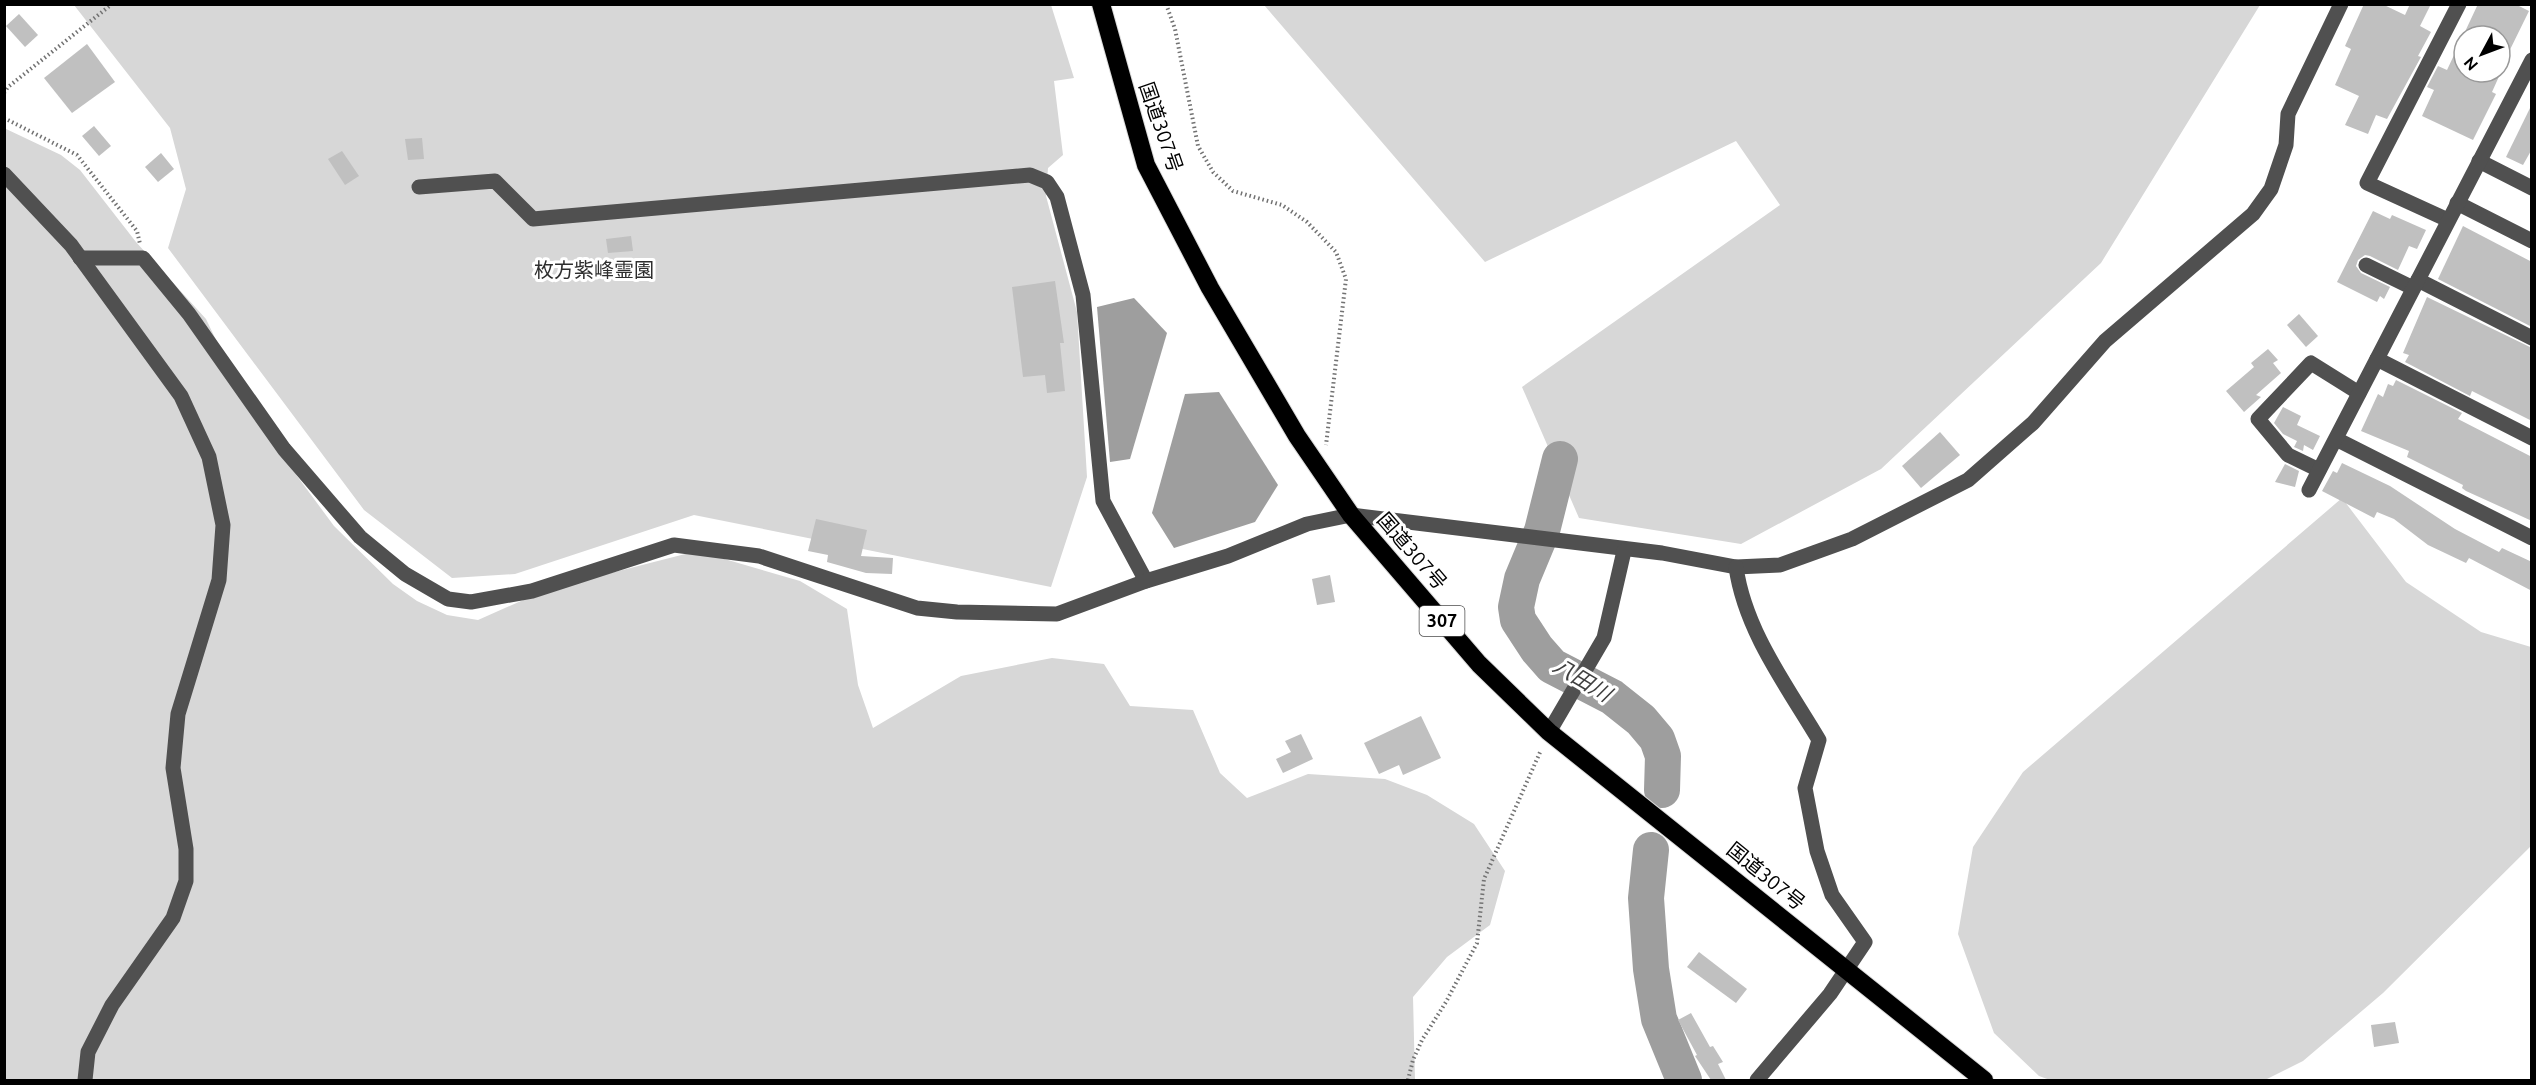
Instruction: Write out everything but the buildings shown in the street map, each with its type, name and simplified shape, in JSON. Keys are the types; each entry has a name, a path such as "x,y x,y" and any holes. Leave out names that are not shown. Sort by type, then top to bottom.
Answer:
{"highway":[{"name":"国道307号","path":"1101,4 1146,165 1210,288 1297,436 1351,515 1479,664 1549,732 1984,1080"}],"street":[{"path":"81,258 143,258 189,314 284,449 360,537 405,574 448,599 471,602 532,591 674,545 759,556 917,608 957,612 1057,614 1146,581 1228,556 1307,524 1351,515 1662,554 1736,567 1780,565 1852,539 1968,480 2033,423 2105,341 2253,214 2271,189 2286,145 2288,114 2341,4"},
{"path":"2448,220 2367,183 2459,4"},
{"path":"2309,490 2479,161 2525,88 2532,60"},
{"path":"2479,161 2532,188"},
{"path":"4,174 81,258 181,396 208,458 223,525 219,580 178,714 173,768 186,849 186,881 173,918 112,1005 88,1052 85,1080"},
{"path":"419,187 495,181 533,219 1030,175 1047,182 1057,197 1083,295 1103,501 1146,581"},
{"path":"2457,203 2532,241"},
{"path":"2366,265 2415,284 2532,338"},
{"path":"2377,359 2532,438"},
{"path":"2319,470 2288,455 2258,419 2311,363 2359,393"},
{"path":"2336,439 2532,538"},
{"path":"1549,732 1604,638 1624,551"},
{"path":"1736,567 1739,589 1757,636 1820,740 1805,788 1817,851 1833,895 1865,942 1811,1017 1757,1080"}],"path":[{"path":"4,93 8,87 112,4"},
{"path":"1166,4 1175,29 1198,146 1213,172 1233,191 1282,205 1307,222 1336,252 1346,279 1322,472"},
{"path":"4,118 77,155 137,231 143,258"},
{"path":"1408,1080 1413,1060 1422,1040 1477,943 1484,879 1549,732"}],"green space":[{"name":"枚方紫峰霊園","path":"74,5 1051,5 1074,78 1054,81 1063,155 1048,168 1046,196 1077,312 1087,477 1051,587 694,515 515,574 452,578 364,510 168,248 186,189 170,128"},
{"path":"1264,5 2260,5 2101,263 1881,469 1741,544 1579,518 1522,387 1780,205 1736,141 1485,262"},
{"path":"4,128 61,155 80,170 136,242 206,319 252,415 334,526 393,584 417,601 447,615 478,620 548,589 697,551 800,581 847,609 858,685 873,728 961,676 1052,658 1104,664 1130,706 1193,710 1220,773 1247,798 1308,774 1385,779 1427,795 1474,824 1505,871 1490,925 1447,957 1413,997 1415,1080 5,1080"},
{"path":"2342,498 2406,582 2481,632 2531,647 2531,846 2383,993 2303,1061 2265,1080 2050,1080 2039,1076 1994,1033 1958,934 1973,847 2023,772"}],"shaded area":[{"path":"1134,298 1167,333 1130,459 1110,462 1097,307"},
{"path":"1219,392 1278,485 1255,522 1174,548 1152,513 1185,394"}],"waterway":[{"name":"八田川","path":"1560,459 1542,531 1522,579 1516,607 1518,620 1537,649 1552,666 1612,697 1641,720 1657,739 1663,756 1662,790"},
{"name":"八田川","path":"1651,850 1646,898 1651,969 1659,1019 1684,1080"}]}
